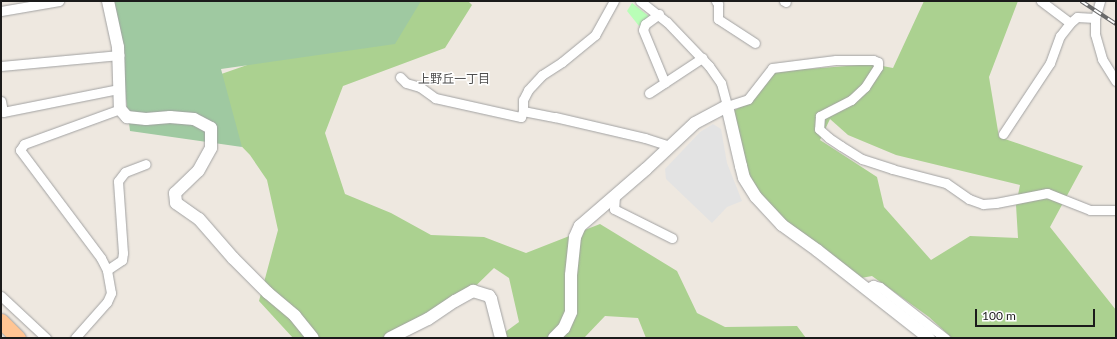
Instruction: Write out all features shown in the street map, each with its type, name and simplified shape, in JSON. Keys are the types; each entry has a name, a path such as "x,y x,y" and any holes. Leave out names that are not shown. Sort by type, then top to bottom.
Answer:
{"main road":[{"path":"1,321 18,338"}],"street":[{"path":"1,11 59,1"},
{"path":"108,1 119,55 118,89 120,109 127,117 146,120 170,117 194,119 211,128 211,148 198,171 175,193 176,203 199,219 233,258 268,293 295,316 313,338"},
{"path":"400,77 406,84 420,87 435,98 521,117 523,111 523,100 528,90 542,76 595,35 614,1"},
{"path":"640,1 659,14 702,58 721,83 744,178 756,197 782,225 867,288 929,338"},
{"path":"716,1 718,4 718,19 755,42"},
{"path":"1041,1 1070,23"},
{"path":"1098,2 1095,18 1095,34 1102,59 1116,81"},
{"path":"659,14 644,24 643,30 665,83"},
{"path":"1003,134 1050,63 1060,36 1070,23 1077,17 1095,18"},
{"path":"1,66 119,55"},
{"path":"649,93 702,58"},
{"path":"554,338 564,328 571,312 571,275 577,231 585,222 695,123 727,106 748,99 772,68 836,60 873,60 878,62 878,67 865,87 851,100 820,116 819,129 829,138 862,159 946,184 969,199 983,204 1048,193 1060,200 1090,210 1116,210"},
{"path":"1,102 3,112 118,89"},
{"path":"75,338 107,302 111,293 107,270 101,258 20,150 24,144 120,109"},
{"path":"523,111 614,130 670,146"},
{"path":"107,270 122,260 123,253 118,181 125,172 146,164"},
{"path":"615,196 614,209 672,238"},
{"path":"867,288 873,285 880,287 930,324 945,338"},
{"path":"390,338 432,317 473,291 489,296 491,299 501,338"},
{"path":"1,296 46,338"}],"green space":[{"path":"114,1 421,1 395,44 221,69 242,147 130,131"},
{"path":"227,1 468,1 472,5 445,48 343,86 325,133 345,194 391,213 431,235 484,237 526,253 600,224 677,271 697,313 725,327 797,326 806,338 646,338 638,318 605,316 584,338 497,338 519,322 509,278 494,268 451,310 403,338 293,338 259,301 278,230 267,180 250,155 184,87 250,64"},
{"path":"924,1 1018,1 989,77 999,137 1083,166 1050,227 1116,310 1116,338 952,338 929,317 872,276 861,278 784,222 758,195 744,168 731,112 752,101 771,74 780,68 808,69 872,64 893,68","holes":["830,119 848,135 896,155 1020,185 1016,205 1018,238 970,236 931,260 884,207 877,177 820,140"]},
{"path":"632,3 650,17 639,26 627,11"}],"shaded area":[{"path":"713,124 721,129 727,163 742,201 727,207 712,223 666,179 665,169 700,132"}],"railway":[{"path":"1081,1 1116,24"}],"district":[{"name":"上野丘一丁目","path":"454,79"}]}
